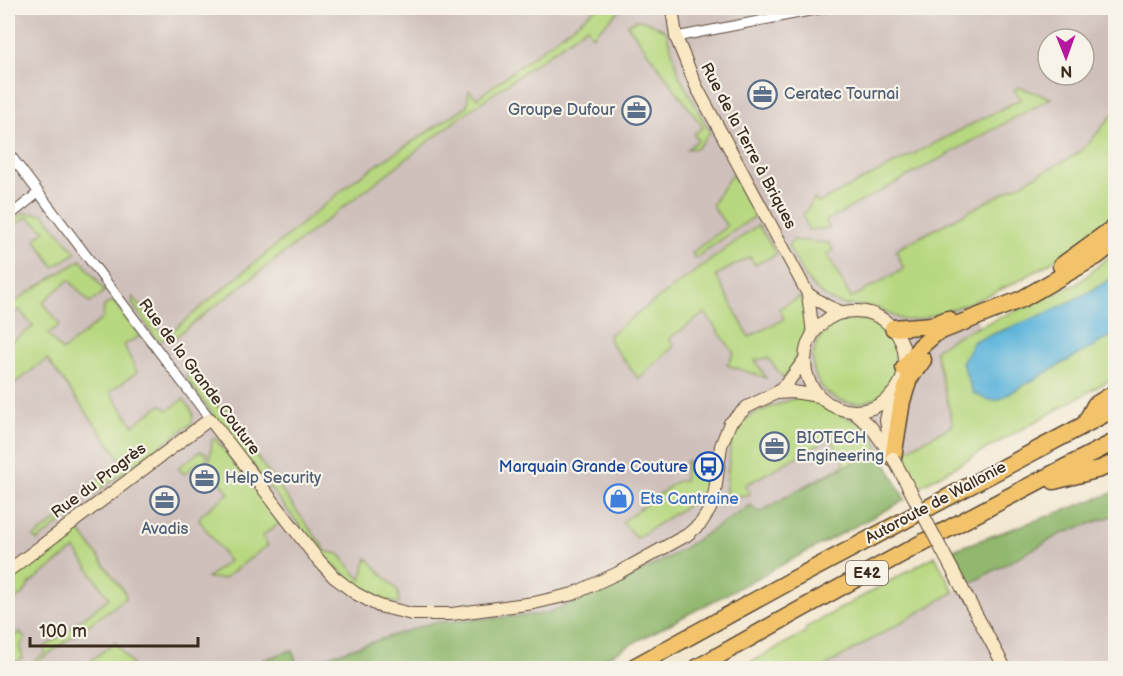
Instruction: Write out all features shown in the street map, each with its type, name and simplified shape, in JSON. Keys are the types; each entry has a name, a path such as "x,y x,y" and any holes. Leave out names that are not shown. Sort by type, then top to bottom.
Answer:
{"highway":[{"path":"893,328 933,325 1017,293 1076,256 1116,226"},
{"path":"904,368 920,347 936,333 1022,299 1097,256 1116,241"},
{"path":"893,458 902,401 909,379 938,342 963,324"},
{"path":"1085,424 1095,405 1116,392"},
{"name":"Autoroute de Wallonie","path":"632,669 1116,408"},
{"name":"Autoroute de Wallonie","path":"697,669 763,630 1024,488 1116,441"},
{"path":"1024,488 1100,469 1116,462"},
{"path":"621,669 647,659"}],"main road":[{"name":"Rue de la Terre à Briques","path":"672,8 676,37 696,86 808,294 813,334"},
{"path":"808,294 843,313"},
{"path":"857,311 870,314 893,328 904,354 904,368 900,382 892,394 881,404 867,410 852,411 834,406 819,396 806,372 805,358 807,346 821,324 831,317 857,311"},
{"name":"Rue de la Grande Couture","path":"210,419 334,578 379,606 412,614 452,614 534,603 573,594 618,573 687,535 701,523 710,509 715,491 721,446 730,423 747,407 776,393 788,382 805,358"},
{"name":"Rue de la Grande Couture","path":"776,393 793,392 819,396"},
{"path":"892,394 886,420 893,458"},
{"path":"852,411 871,427 893,458 1005,669"},
{"name":"Rue du Progrès","path":"8,571 210,419"}],"street":[{"path":"676,37 825,8"},
{"name":"Rue de la Grande Couture","path":"8,152 210,419"},
{"path":"8,217 38,193"}],"shaded area":[{"path":"8,8 1115,8 1115,215 1017,283 973,302 979,327 955,337 935,350 953,425 885,462 879,450 794,492 758,513 751,505 673,555 616,585 545,614 431,623 297,667 291,651 246,668 8,668"},
{"path":"1115,515 1115,668 822,668 1061,534"}],"green space":[{"path":"597,8 622,8 592,36 587,27 459,118 170,341 156,339 132,303 133,297 165,337 357,178 467,106 469,90 477,98"},
{"path":"636,20 647,21 666,31 680,77 710,133 697,148 687,149 698,140 694,134 703,127 627,24"},
{"path":"1019,87 1051,98 826,221 829,228 808,230 803,215 815,198 818,203 1021,99 1014,90"},
{"path":"1115,112 1115,215 1056,259 992,294 924,318 906,320 877,308 841,304 822,295 808,281 788,246 793,240 829,243 833,251 827,254 851,298 904,269 896,251 901,247 1075,155 1088,144"},
{"path":"732,174 755,216 695,258 692,253 727,226 713,207 713,203"},
{"path":"24,213 44,214 76,253 54,267 35,239 45,230 27,217 8,231 8,225"},
{"path":"758,225 777,254 755,265 750,257 716,275 749,337 784,319 779,308 800,297 812,313 813,334 784,379 768,358 755,360 766,378 727,365 734,353 705,313 669,339 674,346 639,379 611,344 609,335"},
{"path":"1115,251 1115,377 919,487 901,453 953,425 935,350 955,337 1077,284"},
{"path":"81,260 105,291 90,303 69,280 43,302 60,325 48,334 62,351 103,318 104,306 113,301 140,336 124,345 137,372 110,392 133,425 161,405 168,410 184,399 193,413 192,423 91,496 85,487 124,464 47,359 8,388 8,344 33,327 19,309 8,319 8,308 27,293"},
{"path":"855,319 871,322 885,331 894,345 897,361 894,377 885,391 871,400 855,403 839,400 825,391 816,377 813,361 816,345 825,331 839,322"},
{"path":"189,365 218,407 225,407 230,413 228,418 327,552 339,554 361,580 367,558 398,591 399,604 378,598 355,584 323,555 187,379"},
{"path":"801,396 871,427 879,450 794,492 845,464 831,438 745,485 750,494 725,499 732,431 755,413"},
{"path":"215,438 280,523 262,536 268,545 223,579 207,578 229,561 199,520 202,514 229,493 209,467 212,440"},
{"path":"879,450 905,500 586,668 246,668 292,650 298,666 431,623 545,614 616,585 673,555 751,505 759,513 794,492"},
{"path":"200,451 207,454 205,466 203,468 199,462 184,474 178,468"},
{"path":"686,461 711,466 705,499 700,497 637,538 622,522 677,481 684,481"},
{"path":"1115,492 1115,515 1061,534 971,583 953,550"},
{"path":"73,509 75,512 37,541 34,537"},
{"path":"77,527 125,593 126,598 33,665 32,662 45,653 44,648 109,598 75,549 30,583 24,593 8,605 8,578"},
{"path":"935,556 954,592 822,668 740,668 804,633 807,627"},
{"path":"8,632 12,637 20,632 25,638 20,647 23,658 13,663 8,660 8,656 13,652 8,645"},
{"path":"115,642 134,668 81,668"}],"water":[{"path":"1115,276 1115,334 998,400 987,400 973,393 962,363 974,341 1064,305"}],"place":[{"name":"Ceratec Tournai","path":"763,94"},
{"name":"Groupe Dufour","path":"636,110"},
{"name":"BIOTECH Engineering","path":"775,447"},
{"name":"Marquain Grande Couture","path":"709,467"},
{"name":"Help Security","path":"204,478"},
{"name":"Ets Cantraine","path":"619,499"},
{"name":"Avadis","path":"165,501"}]}
